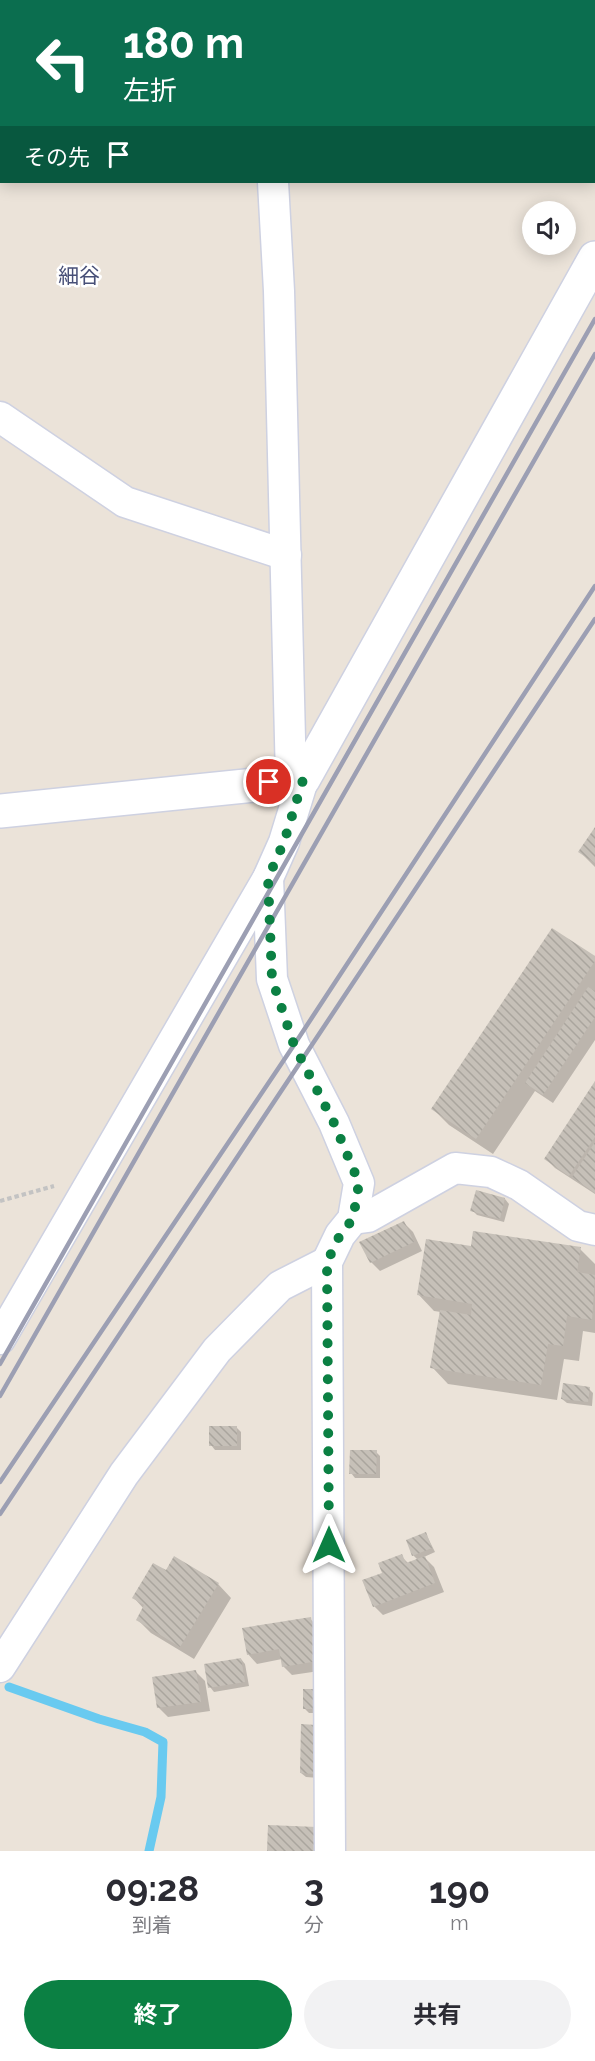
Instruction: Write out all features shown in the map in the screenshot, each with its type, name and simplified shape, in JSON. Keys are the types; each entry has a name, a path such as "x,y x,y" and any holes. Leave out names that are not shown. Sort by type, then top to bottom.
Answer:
{"street":[{"path":"0,1339 268,878 284,842 297,780 286,555 273,183"},
{"path":"297,780 595,258"},
{"path":"0,417 124,502 286,555"},
{"path":"0,811 297,780"},
{"path":"268,878 272,979 294,1045 334,1123 359,1183 353,1219 340,1235 327,1262 330,1851"},
{"path":"353,1219 368,1217 455,1168 491,1172 519,1185 578,1226 595,1230"},
{"path":"0,1667 124,1474 217,1350 280,1286 327,1262"}],"path":[{"path":"0,1202 95,1174"}],"building":[{"path":"595,827 595,863 578,852"},
{"path":"552,928 595,956 595,961 476,1139 431,1109"},
{"path":"588,987 595,991 595,1017 543,1095 525,1083"},
{"path":"595,1081 595,1137 569,1176 544,1159"},
{"path":"595,1142 595,1193 572,1177"},
{"path":"476,1190 505,1198 500,1219 470,1211"},
{"path":"404,1221 414,1242 370,1263 359,1242"},
{"path":"473,1231 581,1247 577,1272 595,1275 592,1320 567,1316 563,1346 548,1344 541,1385 430,1368 440,1310 471,1315 472,1304 417,1295 426,1239 471,1246"},
{"path":"563,1383 590,1387 588,1402 561,1399"},
{"path":"209,1426 237,1426 237,1446 209,1446"},
{"path":"350,1450 377,1450 376,1474 349,1474"},
{"path":"426,1532 432,1548 412,1556 406,1540"},
{"path":"402,1554 406,1563 425,1556 435,1583 373,1607 362,1580 382,1573 378,1563"},
{"path":"174,1556 219,1583 180,1647 136,1620 144,1605 132,1598 153,1563 166,1570"},
{"path":"311,1617 318,1661 282,1667 279,1649 247,1655 242,1628"},
{"path":"241,1658 245,1682 208,1688 204,1664"},
{"path":"196,1670 201,1702 157,1708 152,1677"},
{"path":"303,1689 315,1689 315,1709 303,1709"},
{"path":"301,1724 316,1725 315,1774 300,1773"},
{"path":"268,1825 317,1827 317,1851 267,1851"}],"waterway":[{"path":"9,1687 99,1719 145,1732 163,1742 161,1797 149,1851"}],"railway":[{"path":"0,1364 595,319"},
{"path":"0,1396 595,354"},
{"path":"0,1482 294,1045 595,586"},
{"path":"0,1514 595,619"}],"district":[{"name":"細谷","path":"79,276"}],"route":[{"path":"269,782 303,780 284,842 268,878 272,979 294,1045 334,1123 359,1183 353,1219 340,1235 327,1262 329,1545"}]}
